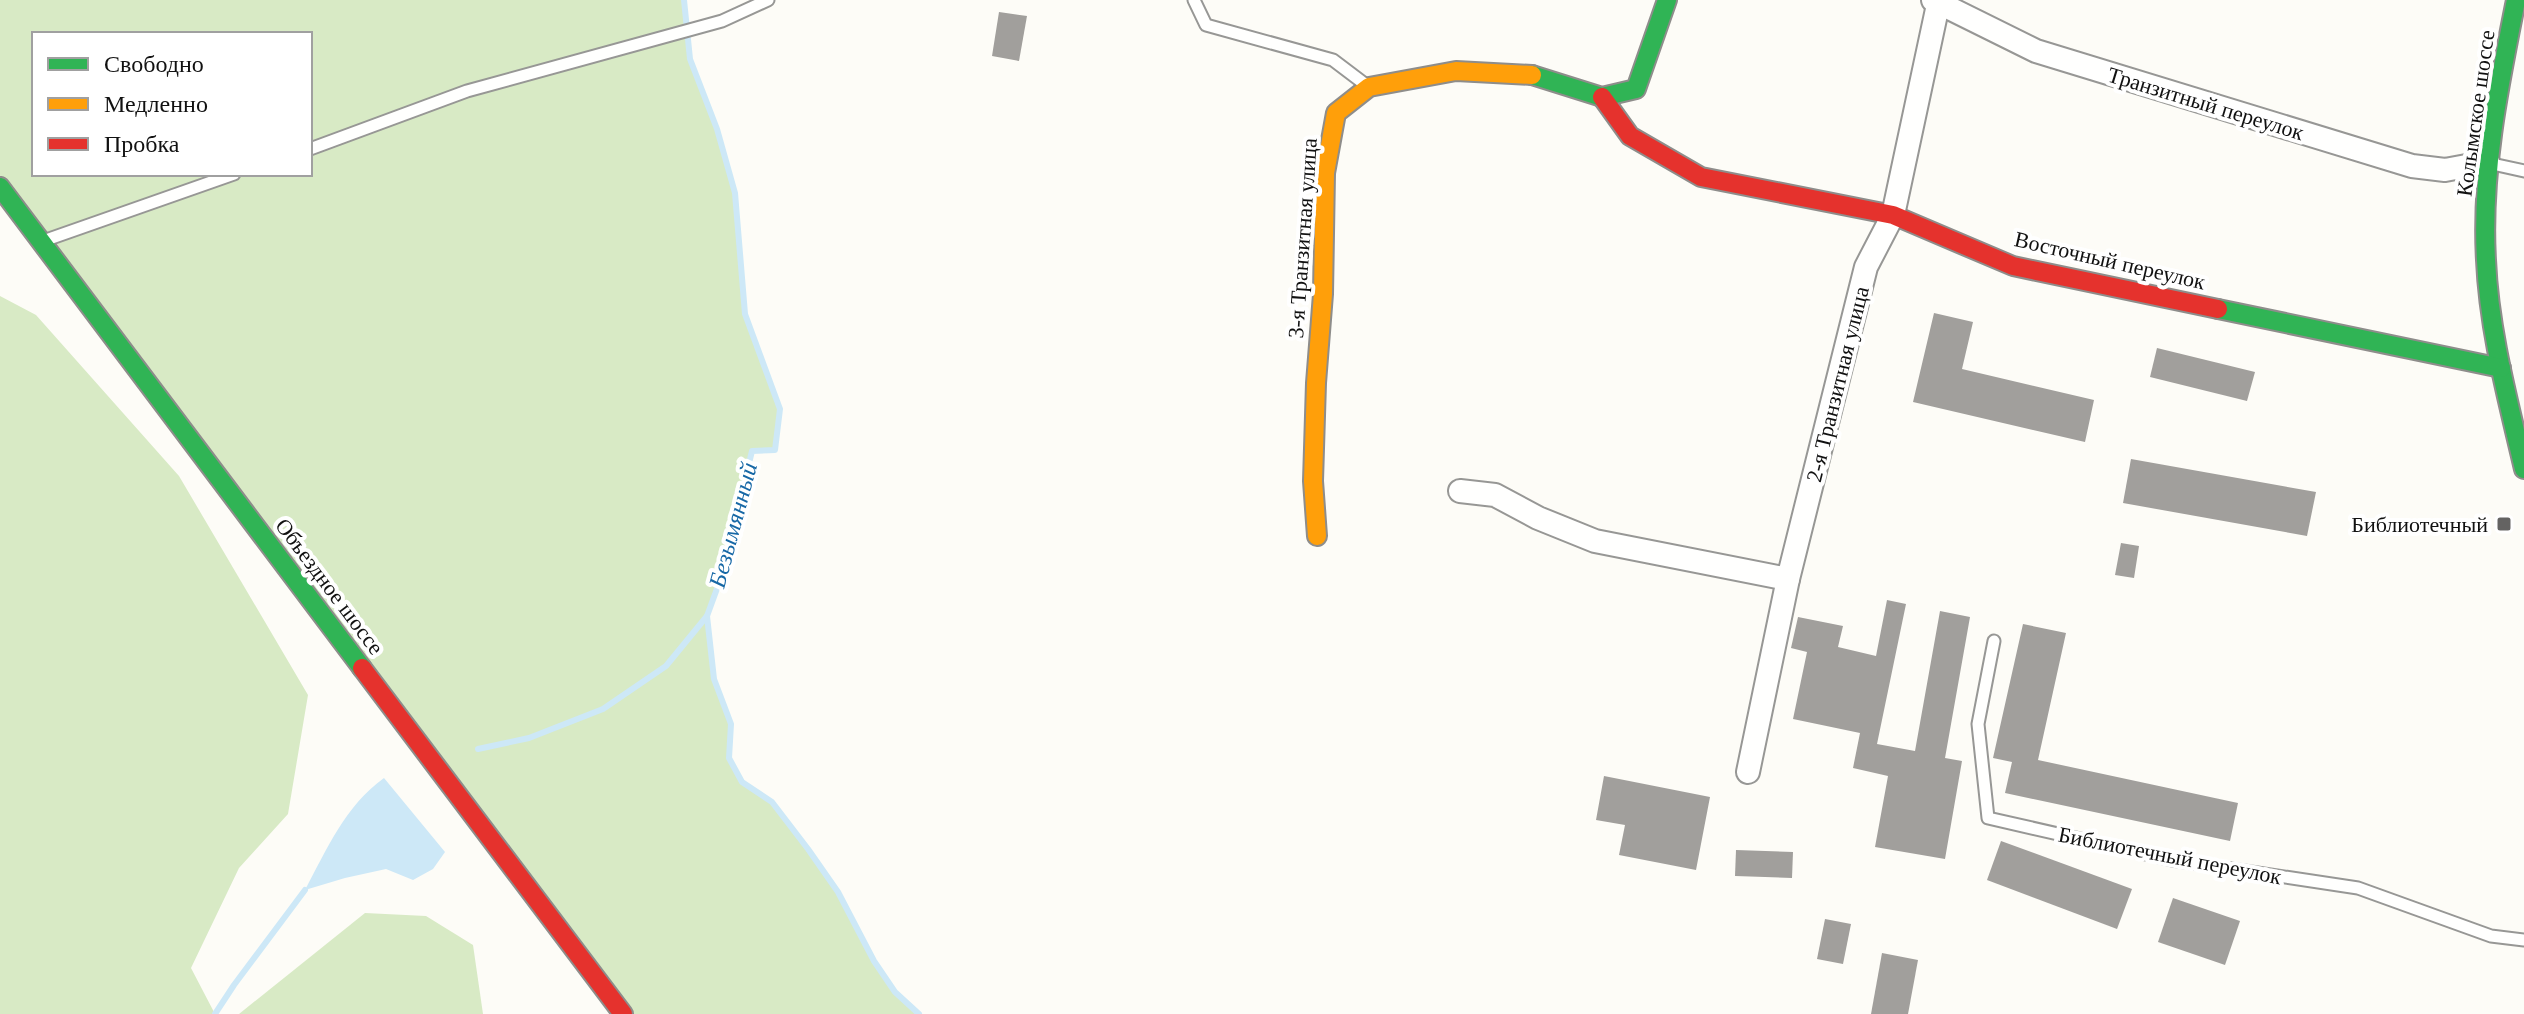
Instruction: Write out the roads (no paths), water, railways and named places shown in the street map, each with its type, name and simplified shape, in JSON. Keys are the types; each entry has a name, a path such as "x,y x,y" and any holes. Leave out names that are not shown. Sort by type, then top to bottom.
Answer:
{"main road":[{"path":"1602,97 1636,89 1667,0"},
{"name":"Колымское шоссе","path":"2516,0 2488,162 2486,263 2524,469"},
{"name":"3-я Транзитная улица","path":"1317,536 1313,481 1323,294 1325,173 1336,113 1369,87 1456,71 1528,74 1602,97"},
{"name":"Восточный переулок","path":"1602,97 1630,136 1701,177 1893,215 2013,266 2507,369"},
{"name":"Объездное шоссе","path":"0,187 39,243 623,1014"}],"street":[{"name":"Транзитный переулок","path":"1937,1 2036,51 2412,166 2445,170 2488,162"},
{"name":"2-я Транзитная улица","path":"1748,772 1788,579 1866,267 1893,215 1937,1"},
{"path":"1460,491 1495,495 1538,518 1595,541 1788,579"}],"lane":[{"path":"312,148 467,91 722,21 768,0"},
{"path":"1194,0 1206,25 1333,60 1369,87"},
{"path":"2488,162 2524,171"},
{"path":"39,243 228,176"},
{"name":"Библиотечный переулок","path":"1994,641 1978,724 1988,818 2172,860 2358,888 2491,936 2524,940"}],"water":[{"path":"384,778 445,852 433,869 413,880 386,869 305,890 348,815"}],"waterway":[{"name":"Безымянный","path":"684,0 690,59 717,129 735,193 745,314 780,409 775,450 752,451 722,575 707,616 714,679 731,724 729,758 742,782 772,802 808,849 838,892 874,961 895,992 919,1014"},
{"path":"478,749 529,738 603,709 666,666 707,616"},
{"path":"215,1014 305,890"}],"place":[{"name":"Библиотечный","path":"2504,524"}]}
